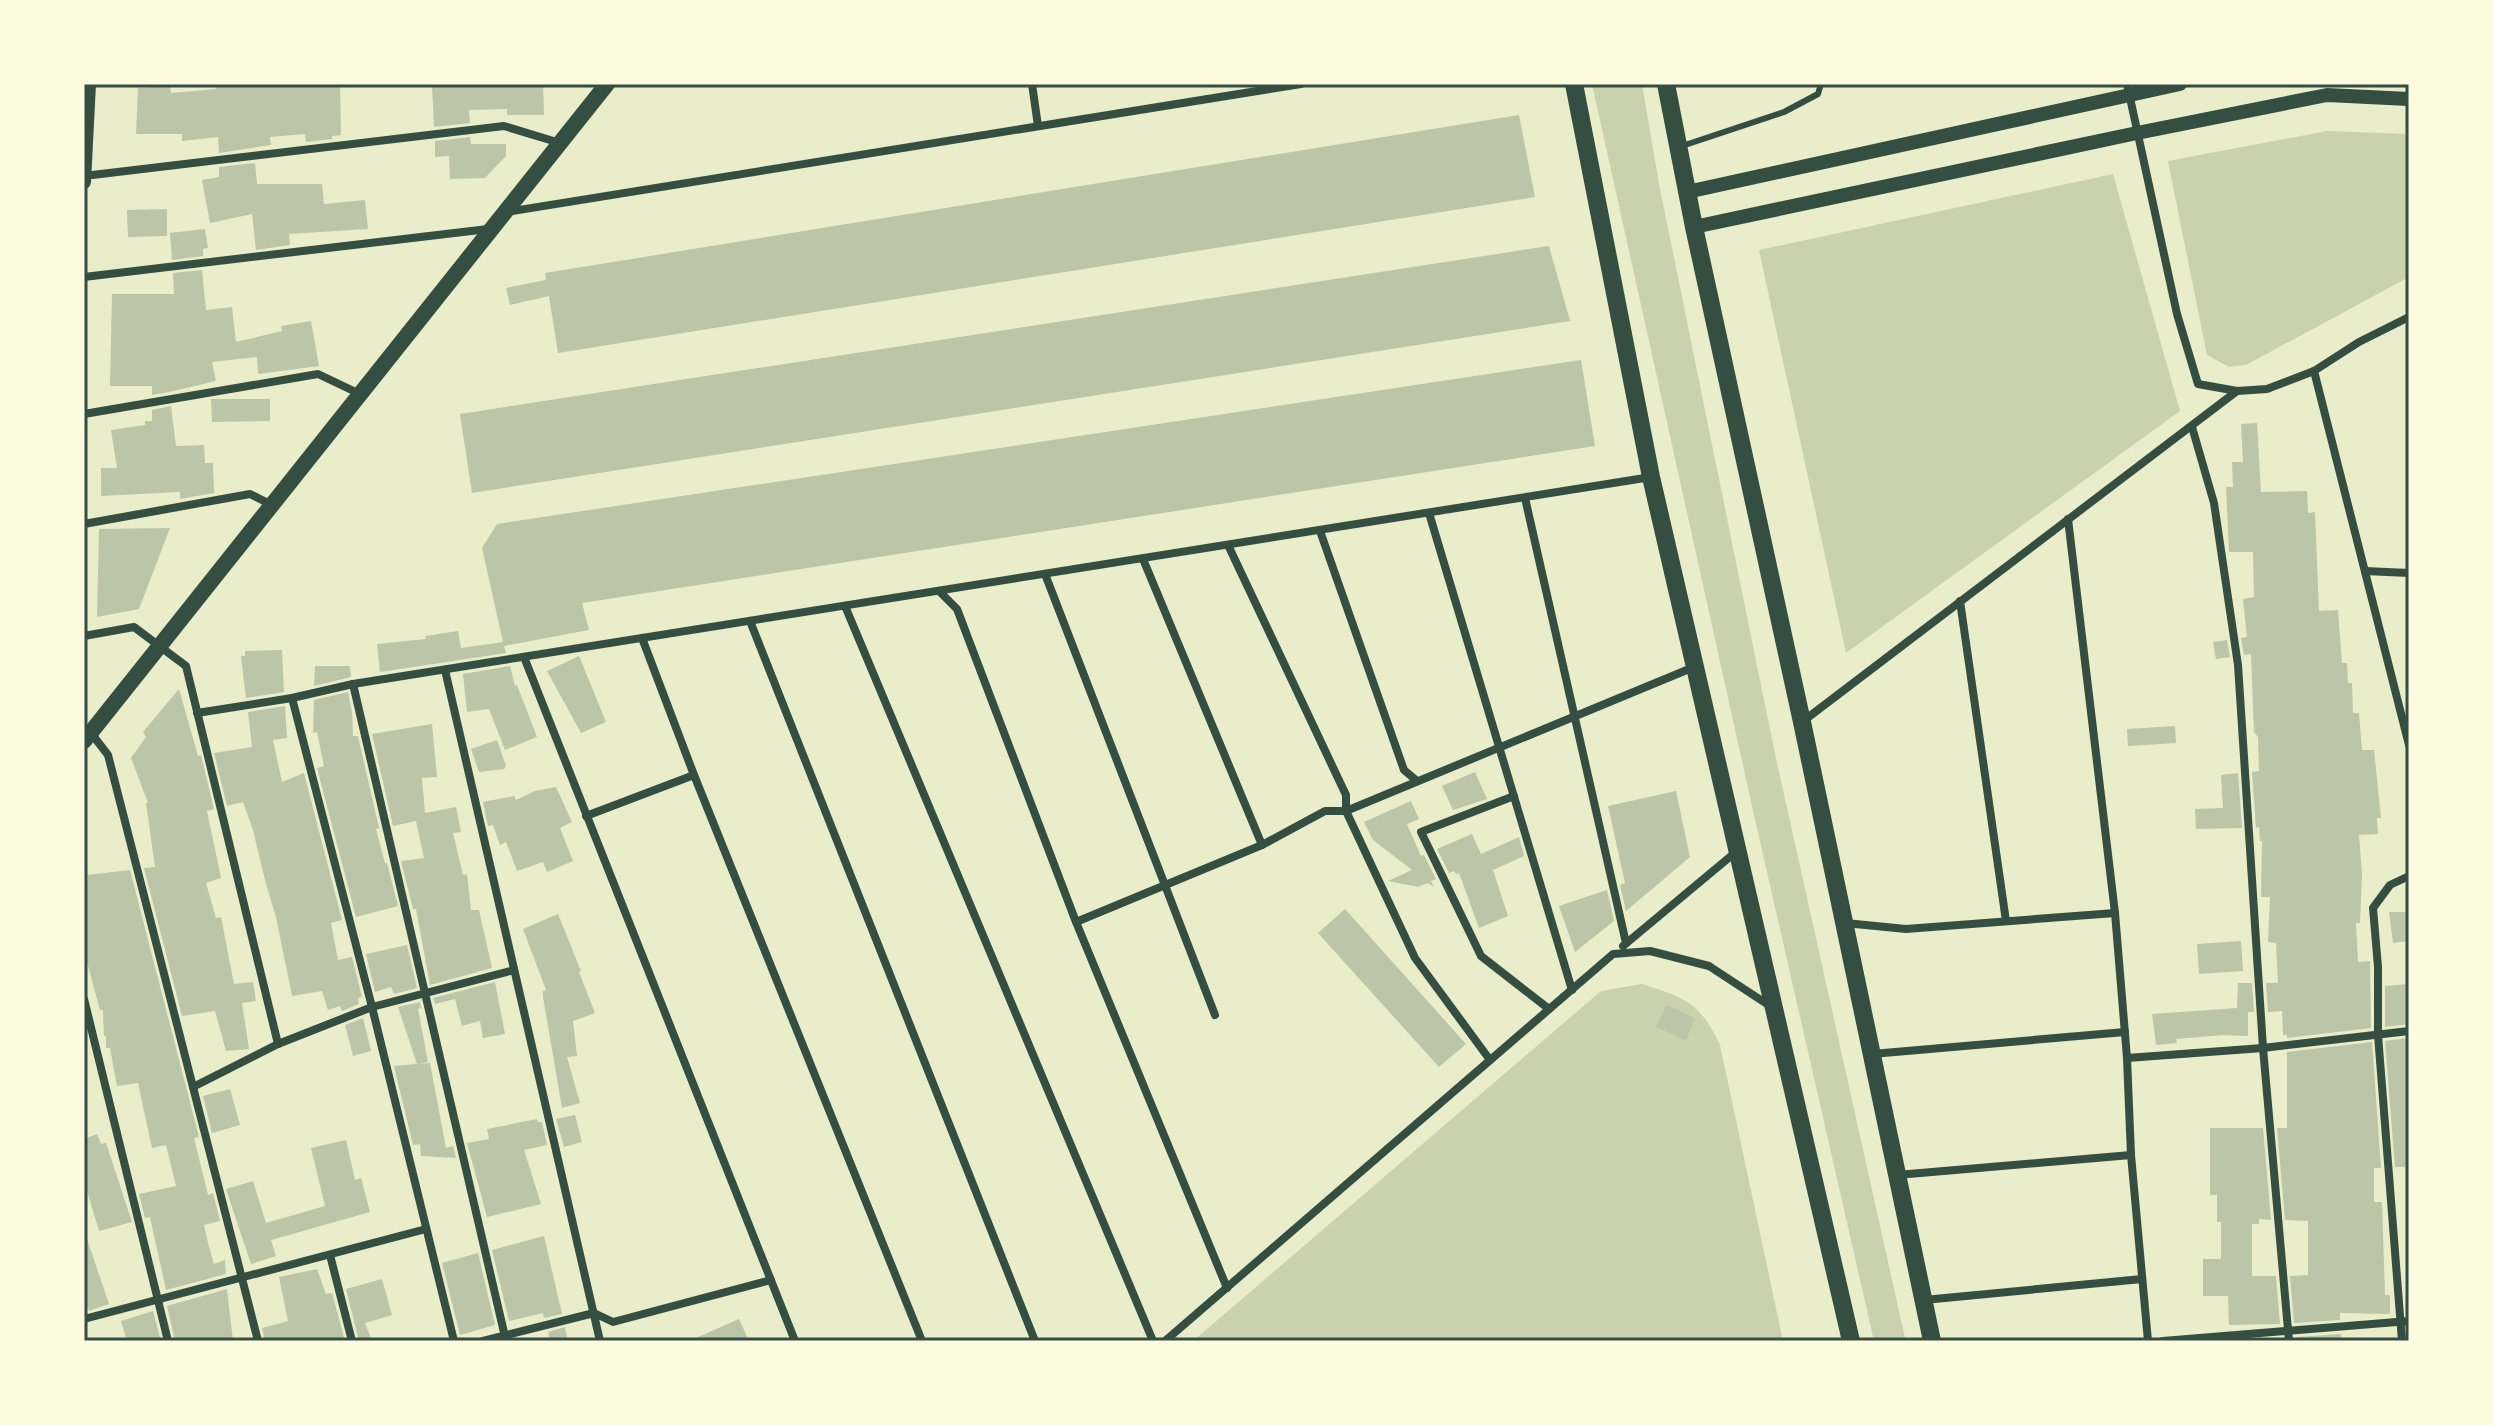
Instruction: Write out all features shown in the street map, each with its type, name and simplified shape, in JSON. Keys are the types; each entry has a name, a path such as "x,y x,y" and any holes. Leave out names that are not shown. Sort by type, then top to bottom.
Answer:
{"highway":[{"path":"1574,84 1651,477 1851,1341"},
{"path":"1666,84 1932,1341"}],"main road":[{"path":"87,737 607,84"}],"street":[{"path":"84,182 89,84"},
{"path":"1032,84 1038,126"},
{"path":"505,212 1301,84"},
{"path":"1687,192 2128,90 2180,84"},
{"path":"2128,90 2177,314 2198,384 2237,391 2267,389 2314,371 2359,342 2409,317"},
{"path":"1694,227 2327,95 2409,99"},
{"path":"84,176 504,126 560,143"},
{"path":"84,277 492,229"},
{"path":"2314,371 2409,745"},
{"path":"84,414 318,374 360,394"},
{"path":"1802,722 2237,391"},
{"path":"2192,427 2214,503 2238,665 2263,1048 2289,1341"},
{"path":"197,713 292,698 353,684 1651,477"},
{"path":"84,524 250,494 272,505"},
{"path":"1525,498 1626,943"},
{"path":"1429,513 1572,990"},
{"path":"2068,519 2115,913 2127,1058 2131,1155 2148,1341"},
{"path":"1320,531 1404,770 1417,781"},
{"path":"1228,545 1346,795 1346,811 1415,958 1490,1060"},
{"path":"1143,559 1262,845"},
{"path":"2365,571 2409,573"},
{"path":"1045,574 1215,1015"},
{"path":"939,591 957,609 1076,922 1227,1288"},
{"path":"1960,601 2006,921"},
{"path":"845,606 1153,1341"},
{"path":"750,621 1035,1341"},
{"path":"84,636 134,627 186,666 278,1044"},
{"path":"642,638 922,1341"},
{"path":"524,657 795,1341"},
{"path":"1076,922 1262,845 1325,811 1346,811 1695,667"},
{"path":"445,670 600,1341"},
{"path":"353,684 505,1338"},
{"path":"292,698 454,1341"},
{"path":"87,737 108,755 258,1341"},
{"path":"586,816 694,775"},
{"path":"1514,796 1421,832 1481,956 1549,1009"},
{"path":"1165,1341 1613,954 1737,851"},
{"path":"2402,1341 2405,1321 2378,1035 2378,967 2373,908 2390,885 2409,876"},
{"path":"1844,923 1906,929 2115,913"},
{"path":"1613,954 1650,951 1709,966 1775,1010"},
{"path":"193,1087 278,1044 372,1007 514,970"},
{"path":"84,999 168,1341"},
{"path":"2127,1058 2263,1048 2409,1031"},
{"path":"1872,1054 2125,1032"},
{"path":"1897,1175 2131,1155"},
{"path":"84,1319 426,1229"},
{"path":"330,1255 352,1341"},
{"path":"1924,1300 2142,1279"},
{"path":"483,1341 505,1338 594,1313 613,1322 771,1280"},
{"path":"2163,1341 2405,1321"}],"lane":[{"path":"1678,147 1784,112 1818,94 1821,84"}],"green space":[{"path":"1592,84 1642,84 1659,184 1775,754 1905,1338 1874,1341"},
{"path":"2327,131 2409,134 2409,277 2246,365 2229,367 2207,355 2168,161"},
{"path":"2113,174 2180,411 1846,653 1759,250"},
{"path":"1642,984 1670,993 1698,1010 1720,1045 1783,1341 1193,1341 1601,991"}],"building":[{"path":"215,84 340,84 341,135 306,142 305,134 270,137 271,145 219,153 218,137 182,141 182,134 136,134 138,88 170,86 171,93 216,89"},
{"path":"543,84 544,115 507,115 507,109 469,110 470,123 434,127 432,86"},
{"path":"1519,115 1535,197 558,353 549,296 510,305 506,288 546,280 545,273"},
{"path":"470,137 471,144 506,144 506,156 485,178 450,179 449,156 435,157 435,141"},
{"path":"255,163 257,184 322,184 324,204 365,200 368,229 289,234 290,245 256,250 252,214 210,223 202,180 219,177 219,167"},
{"path":"167,209 167,236 128,237 127,210"},
{"path":"205,229 208,248 203,249 203,256 172,260 170,233"},
{"path":"1549,246 1570,321 472,493 460,414"},
{"path":"202,270 206,310 232,307 236,342 282,331 281,326 311,321 319,366 258,374 257,357 212,362 216,381 169,392 152,395 152,386 110,386 112,294 174,294 173,273"},
{"path":"1581,360 1595,446 582,603 589,630 504,646 506,653 380,672 377,644 426,639 425,636 458,631 461,648 503,642 482,548 497,524"},
{"path":"211,399 270,399 270,421 212,422"},
{"path":"171,406 176,446 204,445 205,463 213,463 214,493 180,499 180,492 101,496 101,468 117,468 111,430 145,425 145,421 152,421 152,410"},
{"path":"2257,423 2261,492 2307,491 2308,513 2315,512 2319,611 2338,610 2342,663 2347,663 2348,683 2352,683 2353,713 2359,713 2362,750 2374,750 2381,818 2377,818 2378,834 2359,835 2362,874 2360,923 2356,923 2358,962 2370,961 2371,1028 2287,1038 2283,1035 2282,1011 2268,1012 2266,983 2278,983 2276,943 2268,942 2270,897 2261,897 2262,841 2259,827 2256,828 2252,772 2259,771 2258,737 2254,732 2251,654 2244,655 2241,638 2247,637 2243,599 2254,597 2253,552 2229,552 2226,487 2233,487 2232,462 2243,462 2241,424"},
{"path":"170,528 139,609 97,617 99,529"},
{"path":"2227,640 2230,657 2216,659 2213,642"},
{"path":"282,650 284,692 246,698 241,656 245,656 245,651"},
{"path":"579,656 606,722 581,733 547,671"},
{"path":"315,666 350,666 351,677 314,686"},
{"path":"510,666 515,686 537,737 505,750 489,709 467,712 463,674"},
{"path":"179,689 198,756 201,755 214,809 207,811 221,878 206,883 216,918 221,917 234,984 253,982 256,1001 242,1003 249,1049 226,1051 215,1011 182,1016 144,868 155,867 148,803 131,758 146,737 143,732"},
{"path":"348,692 353,736 358,736 379,828 376,829 398,906 356,917 317,768 324,766 317,732 313,733 314,700"},
{"path":"285,706 287,738 273,740 282,782 304,773 342,920 331,923 338,960 352,957 362,997 358,998 359,1004 342,1011 340,1006 328,1010 322,991 292,996 276,917 253,830 243,802 227,806 214,753 252,747 248,712"},
{"path":"432,724 437,777 422,778 425,813 456,807 461,832 453,833 463,875 467,874 471,910 479,910 492,968 430,985 416,909 413,909 401,861 424,858 416,821 393,826 372,734"},
{"path":"2175,726 2176,743 2128,746 2127,729"},
{"path":"497,740 506,766 504,769 479,772 471,749"},
{"path":"1475,772 1487,799 1453,810 1442,786"},
{"path":"2238,773 2242,828 2196,829 2195,809 2223,808 2221,775"},
{"path":"556,787 572,822 560,828 573,861 547,872 543,862 517,871 506,842 500,845 493,825 488,826 483,802 514,796 516,800 535,791"},
{"path":"1676,791 1690,857 1626,911 1620,885 1625,883 1608,806"},
{"path":"1411,801 1419,819 1407,824 1421,856 1424,855 1436,879 1431,881 1434,887 1428,883 1418,887 1388,881 1412,870 1373,840 1364,822"},
{"path":"1472,834 1481,854 1519,837 1524,856 1493,870 1508,916 1479,928 1459,873 1449,873 1437,849"},
{"path":"130,870 199,1137 194,1138 208,1195 213,1193 220,1221 204,1225 208,1243 214,1264 225,1260 226,1274 166,1290 150,1217 145,1218 139,1194 176,1186 166,1145 152,1148 138,1083 117,1086 110,1048 106,1048 103,1010 100,1010 84,951 84,882 88,881 87,875"},
{"path":"1607,890 1614,921 1575,952 1559,906"},
{"path":"1345,909 1466,1044 1439,1067 1318,933"},
{"path":"2389,912 2409,912 2409,941 2393,943"},
{"path":"558,914 595,1013 573,1021 577,1056 567,1057 580,1103 562,1108 543,997 546,990 523,929"},
{"path":"2241,941 2243,971 2199,974 2197,944"},
{"path":"407,945 417,988 394,994 391,987 375,992 366,954"},
{"path":"495,982 505,1034 483,1038 480,1021 462,1026 455,999 435,1004 433,998"},
{"path":"2238,983 2252,983 2254,1012 2248,1012 2248,1036 2176,1039 2177,1043 2156,1045 2152,1014 2237,1008"},
{"path":"2409,984 2409,1024 2385,1027 2385,986"},
{"path":"420,1002 421,1008 418,1009 428,1062 420,1064 430,1063 446,1148 453,1146 456,1158 421,1156 420,1144 413,1145 394,1066 417,1064 398,1007"},
{"path":"1666,1005 1695,1018 1686,1040 1656,1027"},
{"path":"363,1018 371,1051 353,1056 345,1025"},
{"path":"2409,1038 2409,1167 2395,1167 2385,1041"},
{"path":"2372,1042 2381,1168 2374,1168 2374,1202 2382,1202 2385,1295 2390,1295 2390,1314 2340,1313 2340,1320 2294,1323 2290,1276 2308,1275 2308,1221 2285,1220 2277,1128 2287,1128 2287,1052"},
{"path":"230,1089 240,1125 212,1133 203,1096"},
{"path":"575,1115 582,1142 564,1147 556,1119"},
{"path":"537,1119 542,1122 547,1145 524,1150 541,1204 487,1217 467,1143 489,1139 487,1129"},
{"path":"2210,1128 2263,1128 2271,1220 2259,1219 2259,1224 2252,1224 2252,1276 2276,1276 2280,1324 2229,1325 2228,1296 2203,1296 2203,1259 2221,1259 2217,1195 2210,1195"},
{"path":"97,1134 101,1144 106,1143 132,1222 99,1231 84,1181 84,1139"},
{"path":"346,1140 355,1180 361,1178 370,1212 271,1240 276,1256 251,1264 226,1189 253,1181 266,1223 325,1206 311,1148"},
{"path":"544,1236 562,1314 544,1318 543,1313 509,1321 492,1250"},
{"path":"87,1239 109,1304 89,1311 84,1297 84,1240"},
{"path":"478,1253 495,1325 460,1335 442,1263"},
{"path":"317,1269 326,1294 332,1293 345,1341 265,1341 262,1328 288,1321 279,1277"},
{"path":"382,1279 392,1315 365,1323 372,1341 359,1341 346,1289"},
{"path":"227,1289 233,1341 175,1341 167,1306"},
{"path":"153,1311 161,1341 127,1341 121,1321"},
{"path":"739,1319 749,1341 689,1341"},
{"path":"565,1327 568,1341 550,1341 548,1332"},
{"path":"2341,1334 2341,1341 2296,1341 2296,1337"}]}
